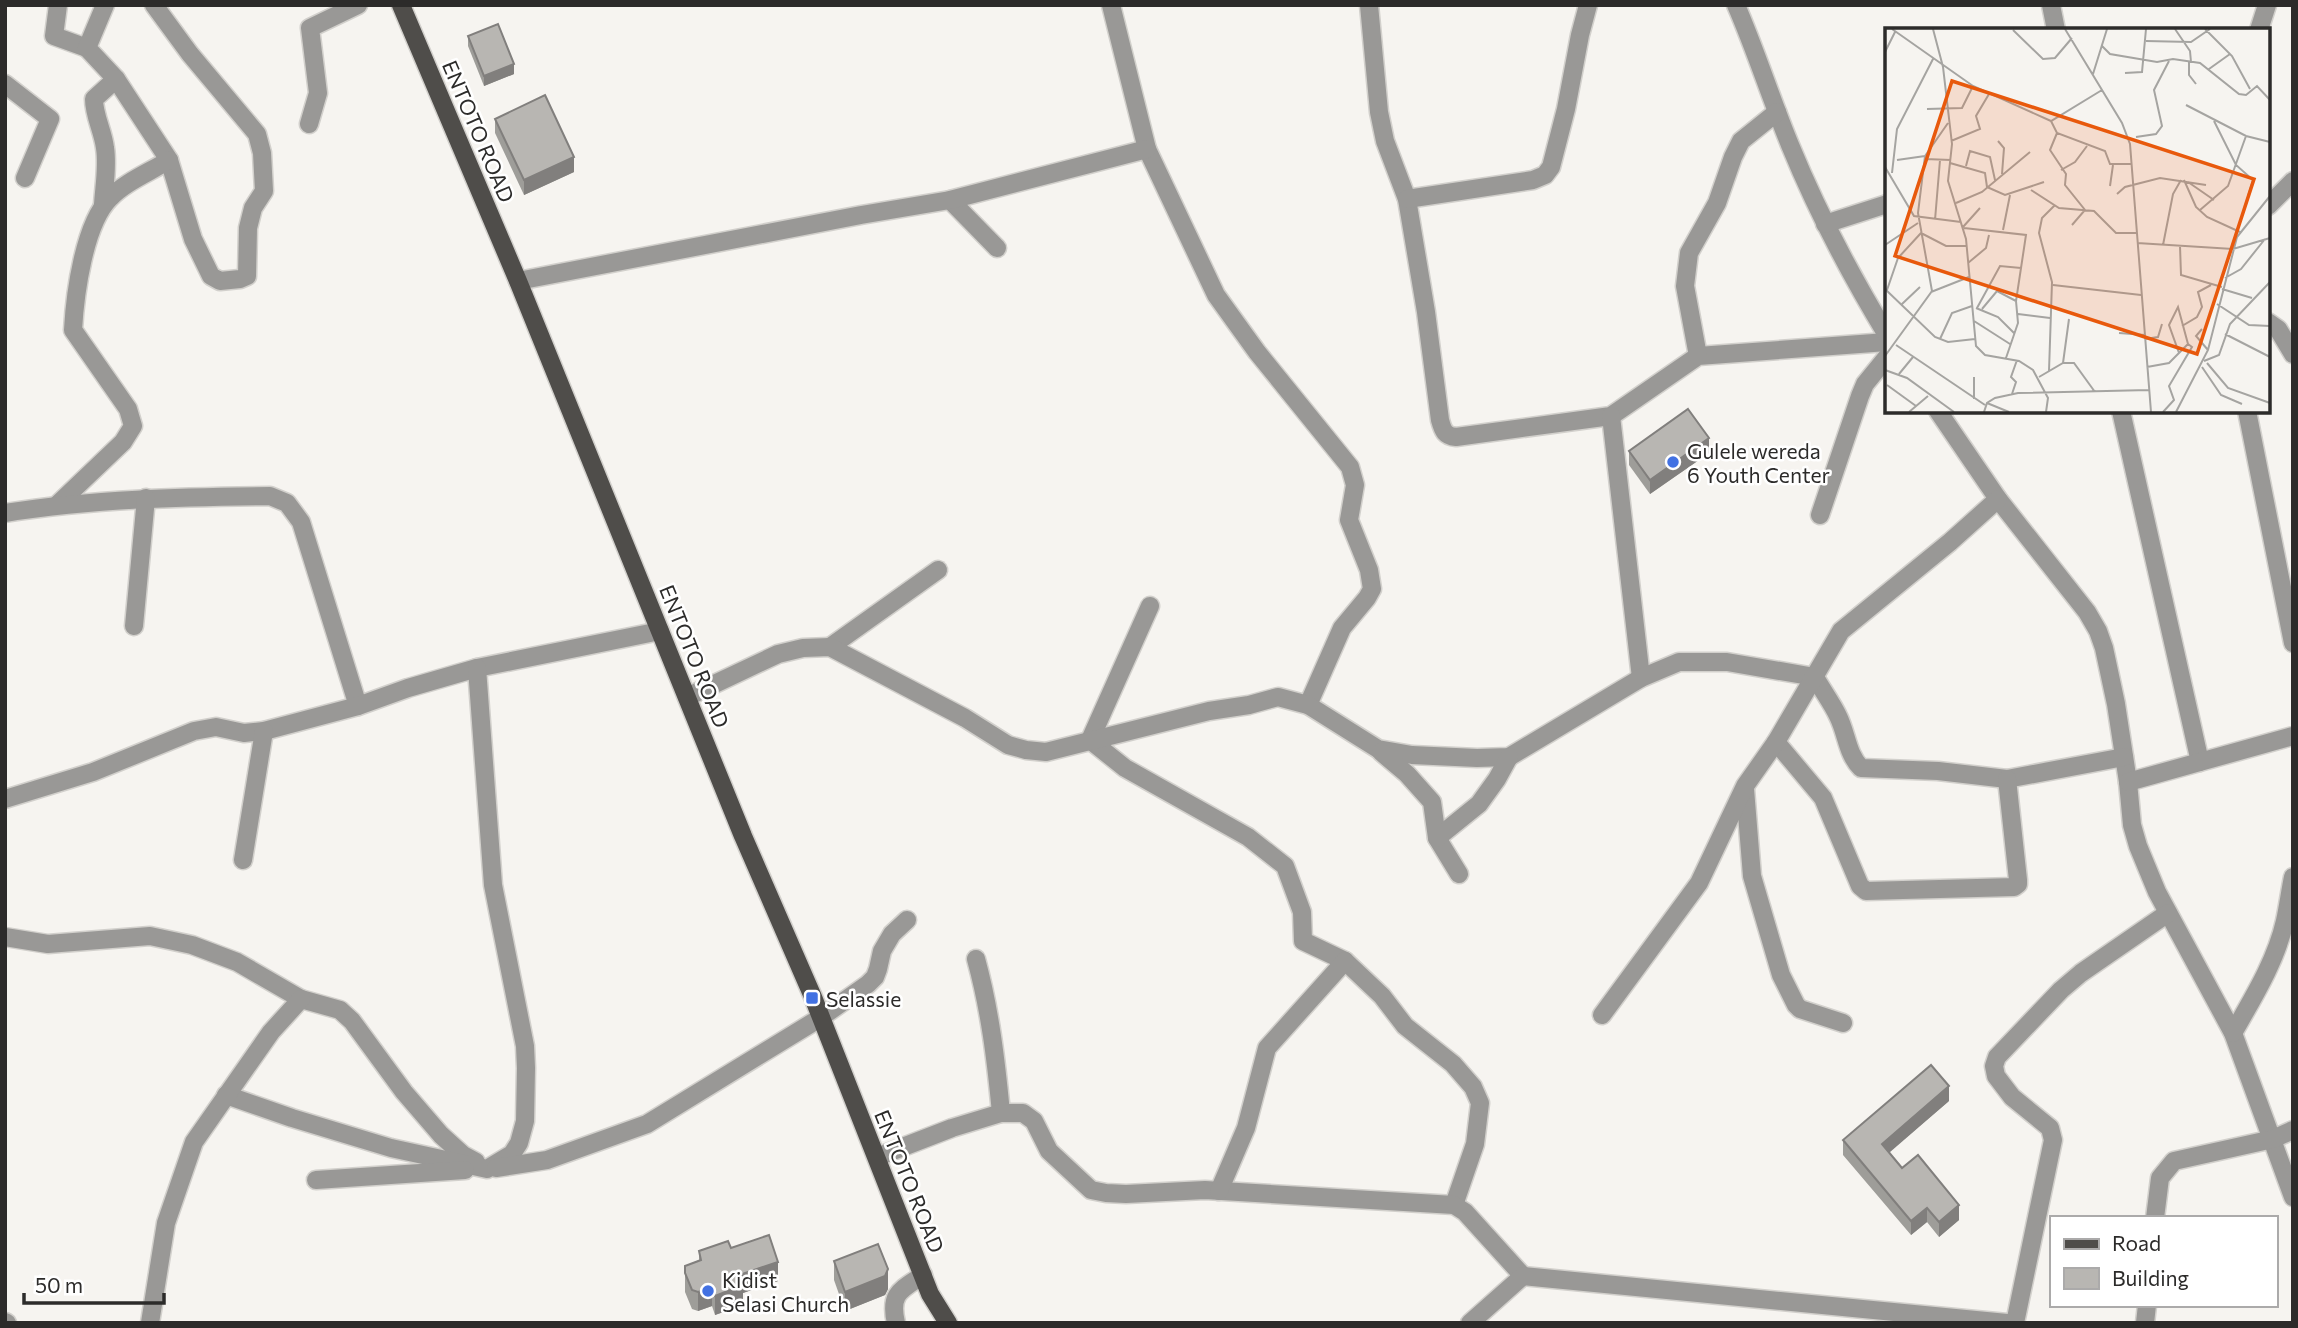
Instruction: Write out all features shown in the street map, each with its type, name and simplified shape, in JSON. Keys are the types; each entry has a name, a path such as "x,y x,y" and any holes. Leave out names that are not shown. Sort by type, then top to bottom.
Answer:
{"main road":[{"name":"ENTOTO ROAD","path":"406,7 820,1017 930,1294 948,1323"}],"street":[{"path":"58,5 54,36 87,48 116,79 169,160 193,239 211,276 220,281 240,279 247,276 248,228 253,208 264,191 262,153 257,134 190,54 154,5"},
{"path":"87,48 105,5"},
{"path":"309,124 318,93 310,28 358,5"},
{"path":"1111,5 1147,149 1216,295 1257,352 1350,467 1354,477 1349,520 1369,570 1372,589 1342,628 1308,705"},
{"path":"1369,5 1379,112 1385,141 1407,199 1443,431 1449,436 1611,416 1698,356 1885,342"},
{"path":"1407,199 1533,180 1545,175 1551,167 1566,109 1588,5"},
{"path":"2051,5 2056,28"},
{"path":"2260,28 2267,5"},
{"path":"1743,9 1777,112 1825,224 1850,275 1885,332"},
{"path":"57,505 123,442 133,426 128,409 73,330 82,254 103,205 106,149 94,111 94,99 116,79"},
{"path":"5,84 50,119 25,178"},
{"path":"1698,356 1685,286 1689,253 1723,191 1733,157 1741,141 1777,112"},
{"path":"518,281 950,200 1147,149"},
{"path":"103,205 113,195 169,160"},
{"path":"2270,204 2293,181"},
{"path":"950,200 998,248"},
{"path":"1825,224 1885,205"},
{"path":"2270,323 2278,329 2293,354"},
{"path":"1820,515 1860,396 1865,384 1885,359"},
{"path":"1939,413 1998,499 2087,612 2098,631 2116,704 2132,825 2138,846 2168,914 2233,1033 2293,1197"},
{"path":"2121,413 2200,762"},
{"path":"2246,413 2293,643"},
{"path":"1611,416 1641,678"},
{"path":"5,513 57,505 146,498 270,496 287,503 301,522 358,706"},
{"path":"134,626 146,498"},
{"path":"1602,1015 1699,883 1745,786 1776,742 1841,632 1998,499"},
{"path":"830,647 938,570"},
{"path":"1090,740 1150,606"},
{"path":"5,799 93,772 194,731 216,727 244,733 264,731 358,706 477,668 660,631"},
{"path":"687,697 778,654 803,648 830,647 965,718 1008,745 1046,752 1209,711 1278,697 1308,705 1378,749 1407,774 1432,802 1437,838 1459,874"},
{"path":"1378,749 1412,755 1509,757 1641,678 1679,662 1727,662 1815,677 1838,716 1855,761 1861,768 1938,771 2007,779 2124,757"},
{"path":"226,1095 391,1148 487,1169 512,1154 519,1143 525,1121 525,1046 493,885 477,668"},
{"path":"243,860 264,731"},
{"path":"2128,782 2293,736"},
{"path":"1090,740 1125,768 1248,837 1285,866 1302,912 1303,941 1345,961 1382,996 1405,1026 1453,1064 1473,1087 1480,1103 1475,1144 1454,1205"},
{"path":"1776,742 1823,798 1860,886 1866,891 2014,887 2018,880 2007,779"},
{"path":"1437,838 1479,804 1509,757"},
{"path":"1745,786 1752,876 1781,975 1800,1009 1843,1023"},
{"path":"2233,1033 2275,950 2293,877"},
{"path":"2015,1323 2053,1140 2050,1128 2012,1097 1996,1076 1994,1066 1997,1057 2081,972 2168,914"},
{"path":"316,1180 487,1169 547,1160 647,1124 820,1017 875,977 882,951 892,934 907,920"},
{"path":"5,937 48,944 150,936 161,938 192,945 237,962 301,999 340,1010 352,1021 404,1092 441,1135 463,1155 487,1169"},
{"path":"976,959 992,1031 1001,1112"},
{"path":"1219,1191 1246,1128 1268,1048 1345,961"},
{"path":"150,1323 166,1223 194,1142 271,1032 301,999"},
{"path":"877,1157 1001,1112 1023,1113 1034,1121 1049,1151 1091,1189 1106,1193 1219,1191 1454,1205 1465,1212 1523,1276 2007,1323"},
{"path":"2155,1216 2160,1178 2174,1161 2273,1139 2293,1130"},
{"path":"896,1323 894,1301 898,1292 923,1275"},
{"path":"1470,1323 1523,1276"}],"building":[{"path":"498,24 514,64 484,76 468,36"},
{"path":"545,95 574,157 524,180 495,119"},
{"path":"1688,409 1709,438 1650,480 1629,451"},
{"path":"1931,1065 1949,1086 1882,1144 1902,1168 1918,1155 1959,1205 1939,1222 1927,1208 1911,1221 1843,1140"},
{"path":"769,1235 778,1262 739,1275 743,1285 715,1296 712,1287 698,1292 692,1290 685,1266 701,1260 699,1251 728,1241 731,1248"},
{"path":"878,1244 888,1269 885,1276 845,1292 834,1261"}],"place":[{"name":"Gulele wereda 6 Youth Center","path":"1673,462"},
{"name":"Selassie","path":"812,998"},
{"name":"Kidist Selasi Church","path":"708,1291"}]}
